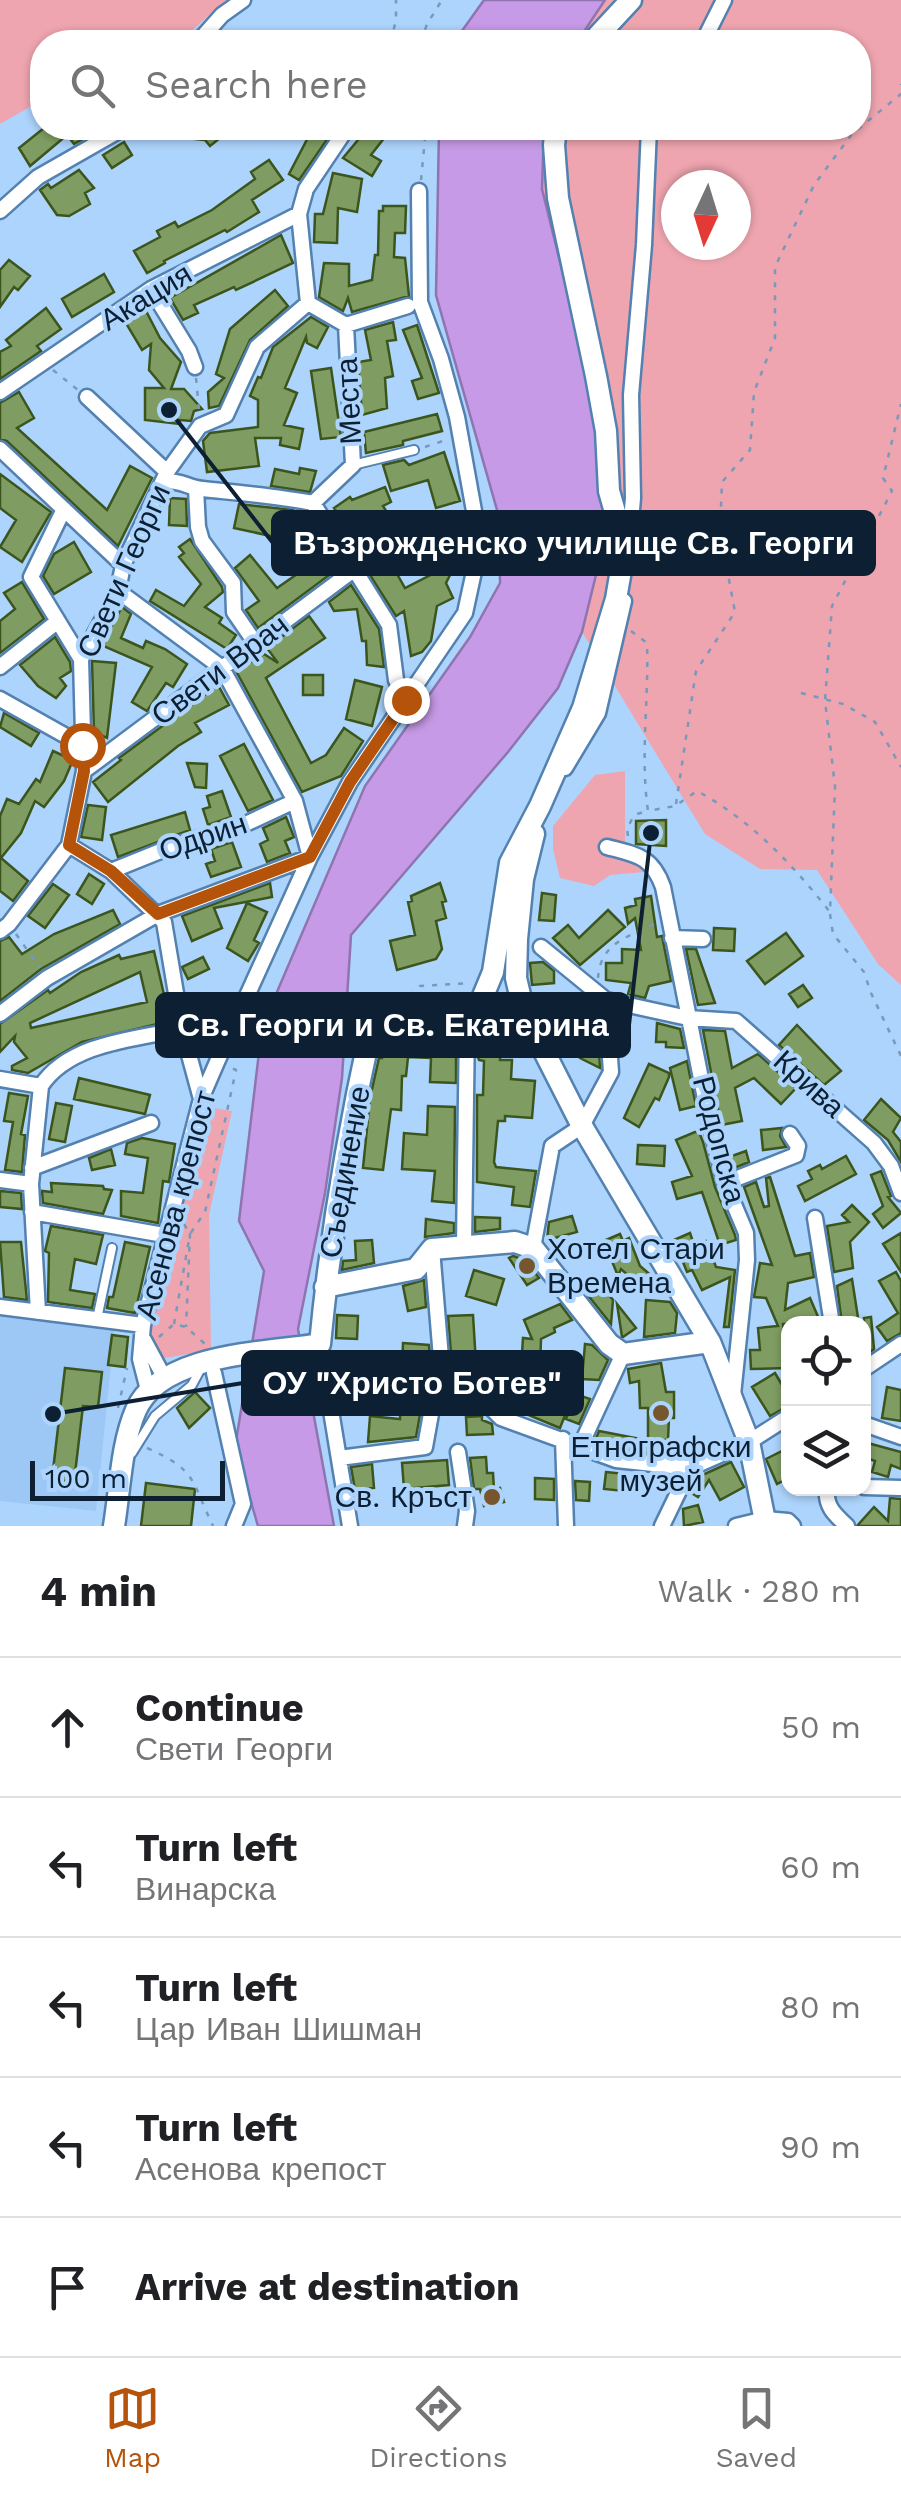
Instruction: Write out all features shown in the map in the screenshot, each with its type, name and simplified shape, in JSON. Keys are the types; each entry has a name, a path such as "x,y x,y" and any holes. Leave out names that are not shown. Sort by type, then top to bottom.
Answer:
{"main road":[{"path":"603,30 631,0"},
{"path":"386,1020 450,1026 467,1023 476,1014 490,982 510,862 540,806 583,708 616,599 625,547 609,491 599,394 558,198 555,140"},
{"path":"540,806 524,879 516,978 524,1012 582,1126 710,1342 750,1442 765,1522"},
{"name":"Съединение","path":"313,1346 370,1033 386,1020"},
{"path":"326,1287 416,1269 432,1250 514,1242 533,1248 609,1344 622,1354 710,1342"},
{"path":"114,1526 134,1417 156,1384 210,1361 313,1346"}],"street":[{"path":"209,30 242,0"},
{"path":"710,30 724,0"},
{"path":"0,210 38,177 103,140"},
{"path":"308,303 299,214 306,189 339,140"},
{"path":"540,806 598,713 620,622 633,498 632,395 648,140"},
{"name":"Асенова крепост","path":"156,1384 144,1336 164,1235 201,1100 310,857 350,782 465,613 480,544 460,435 441,359 420,302 419,192"},
{"name":"Акация","path":"0,392 150,289 299,214"},
{"path":"150,289 189,351 194,367"},
{"name":"Места","path":"308,303 346,325 353,465 312,502"},
{"name":"Свети Георги","path":"69,845 84,771 81,659 118,592 123,565 166,476 200,426 226,415 257,347 308,303"},
{"path":"346,325 408,306"},
{"path":"88,397 166,476 196,489 312,502 389,625 396,680 406,700"},
{"path":"0,449 123,565"},
{"path":"196,489 202,542 234,583 234,612 256,644"},
{"path":"64,510 31,577 81,659"},
{"name":"Свети Врач","path":"84,771 355,568"},
{"path":"0,1014 47,978 158,914 310,857 295,800 222,668 118,592"},
{"path":"0,667 58,621"},
{"path":"0,698 82,745"},
{"name":"Одрин","path":"111,871 173,846 238,827 295,800"},
{"path":"3,923 69,845 111,871 164,922 182,1029 201,1100"},
{"path":"607,847 638,856"},
{"name":"Родопска","path":"638,856 656,867 663,887 666,918 725,1183 746,1233 741,1335 733,1395"},
{"path":"672,938 703,940"},
{"path":"533,1248 552,1146 582,1126 612,1072 601,997 541,947"},
{"name":"Крива","path":"601,997 688,1018 736,1021 874,1142 892,1166 901,1193"},
{"path":"464,1245 467,1023"},
{"path":"38,1312 32,1176 41,1086 52,1069 102,1046 182,1029"},
{"path":"0,1079 41,1086"},
{"path":"0,1180 32,1176 151,1124"},
{"path":"725,1183 796,1156 798,1146 790,1134"},
{"path":"32,1212 164,1235"},
{"path":"815,1218 831,1316"},
{"path":"339,1458 425,1448 441,1358 432,1250"},
{"path":"0,1306 96,1320 144,1336"},
{"path":"710,1342 741,1335"},
{"path":"871,1364 901,1344"},
{"name":"Съединение","path":"313,1346 350,1526"},
{"path":"580,1446 622,1354"},
{"path":"441,1358 501,1418 616,1460 690,1468 750,1442 781,1422"},
{"path":"210,1361 243,1504 234,1526"},
{"path":"871,1426 901,1437"},
{"path":"563,1439 566,1526"},
{"path":"458,1452 467,1511 465,1526"},
{"path":"662,1526 690,1468"},
{"path":"871,1487 901,1488"},
{"path":"826,1496 846,1526"},
{"path":"736,1526 788,1521 793,1526"}],"lane":[{"path":"353,465 414,450"},
{"path":"96,1320 112,1248"},
{"path":"124,1465 155,1416 192,1385 210,1361"}],"path":[{"path":"394,30 396,0"},
{"path":"425,30 442,0"},
{"path":"871,118 901,94 901,84"},
{"path":"419,192 425,140"},
{"path":"676,806 696,671 736,612 720,531 722,482 750,450 754,392 776,338 775,267 814,185 848,140"},
{"path":"43,363 88,397"},
{"path":"194,367 198,402"},
{"path":"901,404 883,478 892,491 832,606 826,701 836,786 830,912 833,934 864,972 901,1056"},
{"path":"414,450 460,435"},
{"path":"620,622 647,644 643,773 648,811"},
{"path":"801,693 843,704 875,722 901,767"},
{"path":"638,856 626,829 634,815 676,806 697,791 728,808 798,871 830,912"},
{"path":"601,997 600,960 616,942 666,918"},
{"path":"3,923 47,978"},
{"path":"386,1020 420,986 490,982"},
{"path":"174,1324 190,1234 205,1212 236,1070 217,1062"},
{"path":"190,1234 186,1327 210,1361"},
{"path":"144,1336 174,1324 186,1327"}],"shaded area":[{"path":"0,0 226,0 192,30 30,30 30,107 0,124"},
{"path":"484,0 605,0 585,30 463,30"},
{"path":"605,0 901,0 901,985 878,964 817,870 760,869 705,834 582,632 605,538 601,428 542,189 544,140 871,140 871,30 585,30"},
{"path":"439,140 544,140 542,189 601,428 605,538 582,632 558,688 351,935 342,1078 325,1193 298,1329 334,1526 258,1526 235,1447 264,1271 239,1221 262,1027 365,786 470,637 500,583 499,517 436,295"},
{"path":"625,771 625,843 645,864 644,872 610,875 594,886 560,878 553,849 553,826 595,775"},
{"path":"202,1106 232,1111 209,1215 211,1350 159,1359 147,1323"},
{"path":"0,1310 115,1327 96,1511 0,1501"}],"pier":[{"path":"303,1334 308,1360 243,1371 247,1343"}],"building":[{"path":"30,139 61,140 30,166 19,148"},
{"path":"307,140 327,140 299,180 289,174"},
{"path":"358,140 383,140 371,155 381,161 372,176 343,158"},
{"path":"124,142 132,155 112,168 103,155"},
{"path":"269,160 283,180 252,200 259,212 147,273 134,251 160,237 157,231 175,222 178,227 212,210 255,179 251,172"},
{"path":"79,170 94,188 85,193 90,204 69,216 57,215 40,190 48,184 51,188"},
{"path":"333,173 362,179 357,212 338,208 337,243 314,242 315,214 323,214"},
{"path":"383,206 406,206 405,233 395,233 394,257 405,258 409,296 352,312 348,298 343,311 319,297 324,263 349,264 349,286 372,280 378,255 379,211 383,211"},
{"path":"281,235 293,263 194,305 198,313 183,320 170,298"},
{"path":"9,260 30,276 18,290 14,287 0,307 0,270"},
{"path":"104,274 114,292 72,317 62,299"},
{"path":"275,290 288,306 250,340 219,406 209,408 208,392 224,378 216,374 230,329"},
{"path":"144,307 160,338 181,362 171,389 184,389 202,409 194,411 191,421 180,420 179,424 145,420 145,388 164,388 149,370 151,344 142,350 124,320"},
{"path":"46,308 61,329 37,346 41,351 0,379 0,352 11,346 6,340"},
{"path":"311,317 328,327 317,348 307,343 306,337 285,388 297,393 284,425 303,429 299,449 280,445 281,438 255,438 259,466 207,472 203,441 210,433 258,427 258,400 250,396 258,377 261,378 273,347"},
{"path":"393,322 396,340 387,341 393,376 385,378 387,408 362,415 358,362 371,360 365,330"},
{"path":"417,325 439,393 418,399 412,381 422,378 403,330"},
{"path":"331,368 341,437 321,439 311,371"},
{"path":"19,392 34,418 17,428 107,510 130,466 152,478 118,546 7,441 0,439 0,403"},
{"path":"437,414 442,431 366,453 364,432"},
{"path":"444,452 460,501 436,508 428,480 391,491 383,465 404,460 409,465"},
{"path":"300,468 316,471 310,492 271,486 275,469 299,474"},
{"path":"0,474 51,512 22,562 0,547 16,520 0,508"},
{"path":"385,487 391,502 383,506 393,522 427,519 431,538 404,540 407,545 393,553 368,517 349,530 334,508 350,497 352,500"},
{"path":"170,498 186,499 187,526 169,525"},
{"path":"239,504 293,510 288,532 282,531 280,538 234,528"},
{"path":"450,526 468,535 446,583 453,598 437,606 431,641 422,652 411,656 404,611 396,616 368,572 388,558 405,588 446,567 432,559"},
{"path":"318,531 340,567 258,628 246,610 259,601 235,568 250,555 277,588 310,565 307,559 313,555 304,539"},
{"path":"190,539 222,587 223,592 205,607 222,618 219,623 236,635 227,649 150,601 156,590 184,606 201,584 179,557 184,553 179,547"},
{"path":"74,542 91,572 54,594 43,576 54,554"},
{"path":"22,582 44,619 0,653 0,621 15,609 4,593"},
{"path":"351,585 379,629 384,667 367,665 366,641 362,641 357,609 334,611 329,602"},
{"path":"122,607 131,614 121,638 143,648 146,641 187,664 173,687 166,683 147,711 132,702 152,667 101,645"},
{"path":"309,616 325,638 266,678 311,763 326,755 344,728 363,741 341,776 302,792 236,671 264,654 278,663 267,648"},
{"path":"55,637 71,671 60,678 66,686 56,698 38,686 20,665"},
{"path":"92,661 116,663 107,738 94,732"},
{"path":"303,675 323,675 323,695 303,695"},
{"path":"355,680 382,687 372,726 346,719"},
{"path":"218,685 229,705 195,723 201,732 108,802 93,782 119,758"},
{"path":"4,713 39,733 31,746 0,727"},
{"path":"244,744 273,800 248,811 220,756"},
{"path":"53,751 73,760 64,781 44,807 35,801 21,833 1,858 28,881 13,901 0,891 0,816 7,799 19,804 36,779 40,782"},
{"path":"187,763 207,764 206,788 195,787"},
{"path":"222,791 231,817 208,825 203,809 210,807 207,796"},
{"path":"88,805 106,807 102,840 81,837"},
{"path":"185,812 190,830 118,857 111,835"},
{"path":"286,817 294,837 285,841 290,853 267,862 260,844 268,840 263,828"},
{"path":"666,820 666,846 636,844 636,821"},
{"path":"232,842 241,867 211,877 206,864 215,861 211,849"},
{"path":"89,874 104,884 92,904 77,894"},
{"path":"270,883 272,897 214,908 222,928 192,941 182,916"},
{"path":"440,883 446,901 442,902 446,918 436,921 442,949 436,959 397,970 390,941 415,935 408,902 412,901 411,896"},
{"path":"53,884 69,895 45,928 28,916"},
{"path":"542,893 556,895 554,921 539,920"},
{"path":"651,896 657,937 662,936 671,981 649,986 645,998 628,994 631,983 606,980 606,963 622,963 622,949 641,950 635,918 628,924 625,908 636,905 635,899"},
{"path":"247,903 267,912 254,940 259,943 248,961 227,948"},
{"path":"113,910 120,924 41,969 0,1001 0,941 9,937 22,954 54,934"},
{"path":"608,910 625,927 580,965 553,938 568,925 579,938"},
{"path":"714,928 735,929 734,951 713,950"},
{"path":"786,933 803,956 765,984 747,961"},
{"path":"686,949 696,949 715,1003 698,1005"},
{"path":"154,951 170,1021 82,1042 28,1073 12,1070 12,1066 27,1058 14,1042 15,1036 0,1052 0,1024 81,972 119,955 121,959","holes":["140,972 147,1002 31,1028 30,1023"]},
{"path":"203,957 209,969 188,979 182,967"},
{"path":"543,962 554,971 554,983 532,985 530,963"},
{"path":"803,985 812,998 798,1007 789,994"},
{"path":"555,1000 572,1034 598,1034 600,1068 580,1058 580,1043 569,1042 558,1048 537,1007"},
{"path":"485,1023 493,1024 492,1038 501,1038 500,1060 512,1060 511,1079 535,1081 532,1118 505,1116 505,1121 498,1121 494,1162 496,1167 536,1171 530,1207 512,1205 514,1187 477,1182 477,1095 483,1095 484,1061 477,1054 478,1032"},
{"path":"657,1023 680,1029 684,1048 656,1042"},
{"path":"797,1025 841,1071 824,1085 779,1045"},
{"path":"703,1030 725,1031 732,1068 758,1054 796,1088 781,1104 754,1078 735,1088 742,1121 721,1125"},
{"path":"384,1036 404,1036 403,1042 436,1044 436,1039 456,1040 456,1083 430,1082 431,1058 408,1057 406,1076 402,1076 401,1110 391,1109 383,1170 363,1168 370,1098"},
{"path":"687,1061 696,1106 680,1110 670,1068"},
{"path":"649,1064 669,1073 669,1077 659,1100 655,1098 639,1127 624,1118"},
{"path":"79,1078 150,1095 145,1114 74,1099"},
{"path":"9,1093 28,1096 21,1134 25,1135 22,1172 5,1170 13,1122 4,1121"},
{"path":"881,1099 901,1118 893,1132 901,1142 901,1162 888,1140 864,1120"},
{"path":"56,1103 72,1106 65,1142 49,1139"},
{"path":"428,1106 455,1107 454,1203 432,1201 435,1171 402,1169 404,1133 427,1135"},
{"path":"782,1128 780,1136 786,1147 763,1150 761,1130"},
{"path":"699,1132 703,1142 715,1187 735,1235 736,1240 720,1245 702,1192 677,1199 672,1182 692,1176 676,1140"},
{"path":"142,1138 175,1144 169,1182 163,1181 158,1223 121,1216 121,1191 143,1193 148,1158 125,1154 127,1143"},
{"path":"638,1145 665,1146 664,1166 637,1164"},
{"path":"111,1149 115,1165 92,1170 89,1158"},
{"path":"746,1151 749,1162 732,1169 729,1157"},
{"path":"846,1156 856,1174 805,1201 798,1186 812,1179 808,1171 820,1165 822,1169"},
{"path":"881,1171 891,1196 888,1197 901,1213 883,1228 873,1214 883,1206 871,1175"},
{"path":"770,1177 795,1256 810,1253 814,1277 788,1283 785,1310 810,1298 818,1316 781,1316 781,1368 751,1369 750,1350 760,1350 758,1328 778,1326 766,1298 754,1297 760,1263 772,1265 744,1187 756,1182 764,1207 769,1206 766,1178"},
{"path":"51,1183 112,1190 103,1214 43,1203 42,1191 52,1192"},
{"path":"0,1191 21,1193 22,1209 0,1207"},
{"path":"852,1205 869,1222 850,1242 853,1268 834,1272 827,1226 849,1222 842,1215"},
{"path":"572,1216 577,1232 547,1240 549,1222"},
{"path":"475,1217 500,1218 500,1229 475,1232"},
{"path":"426,1219 454,1223 454,1233 425,1237"},
{"path":"51,1226 103,1235 96,1264 75,1259 70,1290 95,1294 92,1308 48,1302 49,1253 45,1251"},
{"path":"690,1233 694,1245 706,1241 716,1267 735,1270 729,1327 724,1327 730,1277 702,1290 692,1270 687,1272 674,1240"},
{"path":"901,1233 901,1272 883,1244"},
{"path":"620,1234 623,1241 629,1238 640,1266 653,1277 642,1288 621,1269 618,1276 607,1249 610,1248 606,1240"},
{"path":"372,1240 374,1263 342,1270 343,1261 356,1260 355,1241"},
{"path":"0,1242 21,1242 27,1300 4,1297"},
{"path":"125,1242 150,1247 135,1313 107,1308"},
{"path":"509,1258 525,1260 539,1278 527,1285"},
{"path":"474,1270 504,1279 496,1305 466,1296"},
{"path":"896,1272 901,1281 901,1333 887,1341 877,1327 898,1313 879,1281"},
{"path":"594,1279 613,1287 609,1295 613,1300 611,1324 587,1294"},
{"path":"852,1279 858,1316 841,1316 837,1286"},
{"path":"424,1280 426,1307 408,1311 403,1286"},
{"path":"646,1300 670,1302 677,1313 675,1333 644,1337"},
{"path":"560,1304 572,1320 541,1339 540,1369 521,1369 523,1338 532,1339 524,1320"},
{"path":"617,1304 636,1328 623,1337 622,1337"},
{"path":"337,1315 358,1316 357,1339 336,1338"},
{"path":"473,1315 476,1364 487,1353 502,1368 474,1366 567,1410 560,1428 502,1404 451,1353 448,1316"},
{"path":"112,1335 128,1337 125,1367 108,1365"},
{"path":"403,1343 429,1345 416,1437 368,1442 370,1416 400,1419"},
{"path":"585,1344 592,1345 608,1360 599,1380 582,1379"},
{"name":"Етнографски музей","path":"661,1363 666,1392 674,1392 674,1418 669,1418 668,1440 648,1440 648,1408 640,1408 639,1381 630,1383 628,1369"},
{"path":"353,1364 355,1392 364,1392 364,1413 343,1414 342,1391 334,1365"},
{"path":"65,1368 102,1372 98,1407 83,1406 74,1482 52,1479"},
{"path":"775,1373 781,1383 781,1410 770,1416 752,1387"},
{"path":"887,1387 901,1390 901,1421 882,1418"},
{"path":"195,1392 210,1408 189,1428 177,1408"},
{"path":"575,1394 590,1399 579,1424 566,1419"},
{"path":"482,1416 482,1420 492,1424 493,1434 467,1435 466,1417"},
{"path":"599,1431 656,1442 655,1454 618,1450 595,1441"},
{"path":"871,1444 901,1452 901,1469 891,1465 888,1477 872,1472 875,1461 871,1460"},
{"path":"781,1452 781,1482 777,1484 766,1459"},
{"path":"486,1457 487,1473 493,1473 494,1489 500,1488 504,1502 484,1506 480,1489 474,1489 470,1458"},
{"path":"447,1460 449,1485 404,1489 402,1463"},
{"path":"731,1462 744,1487 720,1500 709,1480 698,1497 690,1492 698,1477"},
{"path":"372,1464 374,1488 355,1490 351,1467"},
{"path":"606,1472 626,1474 624,1491 604,1489"},
{"path":"535,1478 554,1479 554,1500 535,1499"},
{"path":"575,1481 590,1482 589,1501 576,1500"},
{"path":"146,1483 195,1489 191,1526 141,1526"},
{"path":"890,1498 901,1499 901,1526 857,1526 874,1507 888,1521"},
{"path":"698,1505 703,1522 684,1526 683,1509"}],"place":[{"name":"Възрожденско училище Св. Георги","path":"169,410"},
{"name":"Св. Георги и Св. Екатерина","path":"651,833"},
{"name":"Хотел Стари Времена","path":"527,1266"},
{"name":"Етнографски музей","path":"661,1413"},
{"name":"ОУ \"Христо Ботев\"","path":"53,1414"},
{"name":"Св. Кръст","path":"492,1497"}],"route":[{"path":"82,745 84,771 69,845 111,871 158,914 310,857 350,782 406,700"}]}
